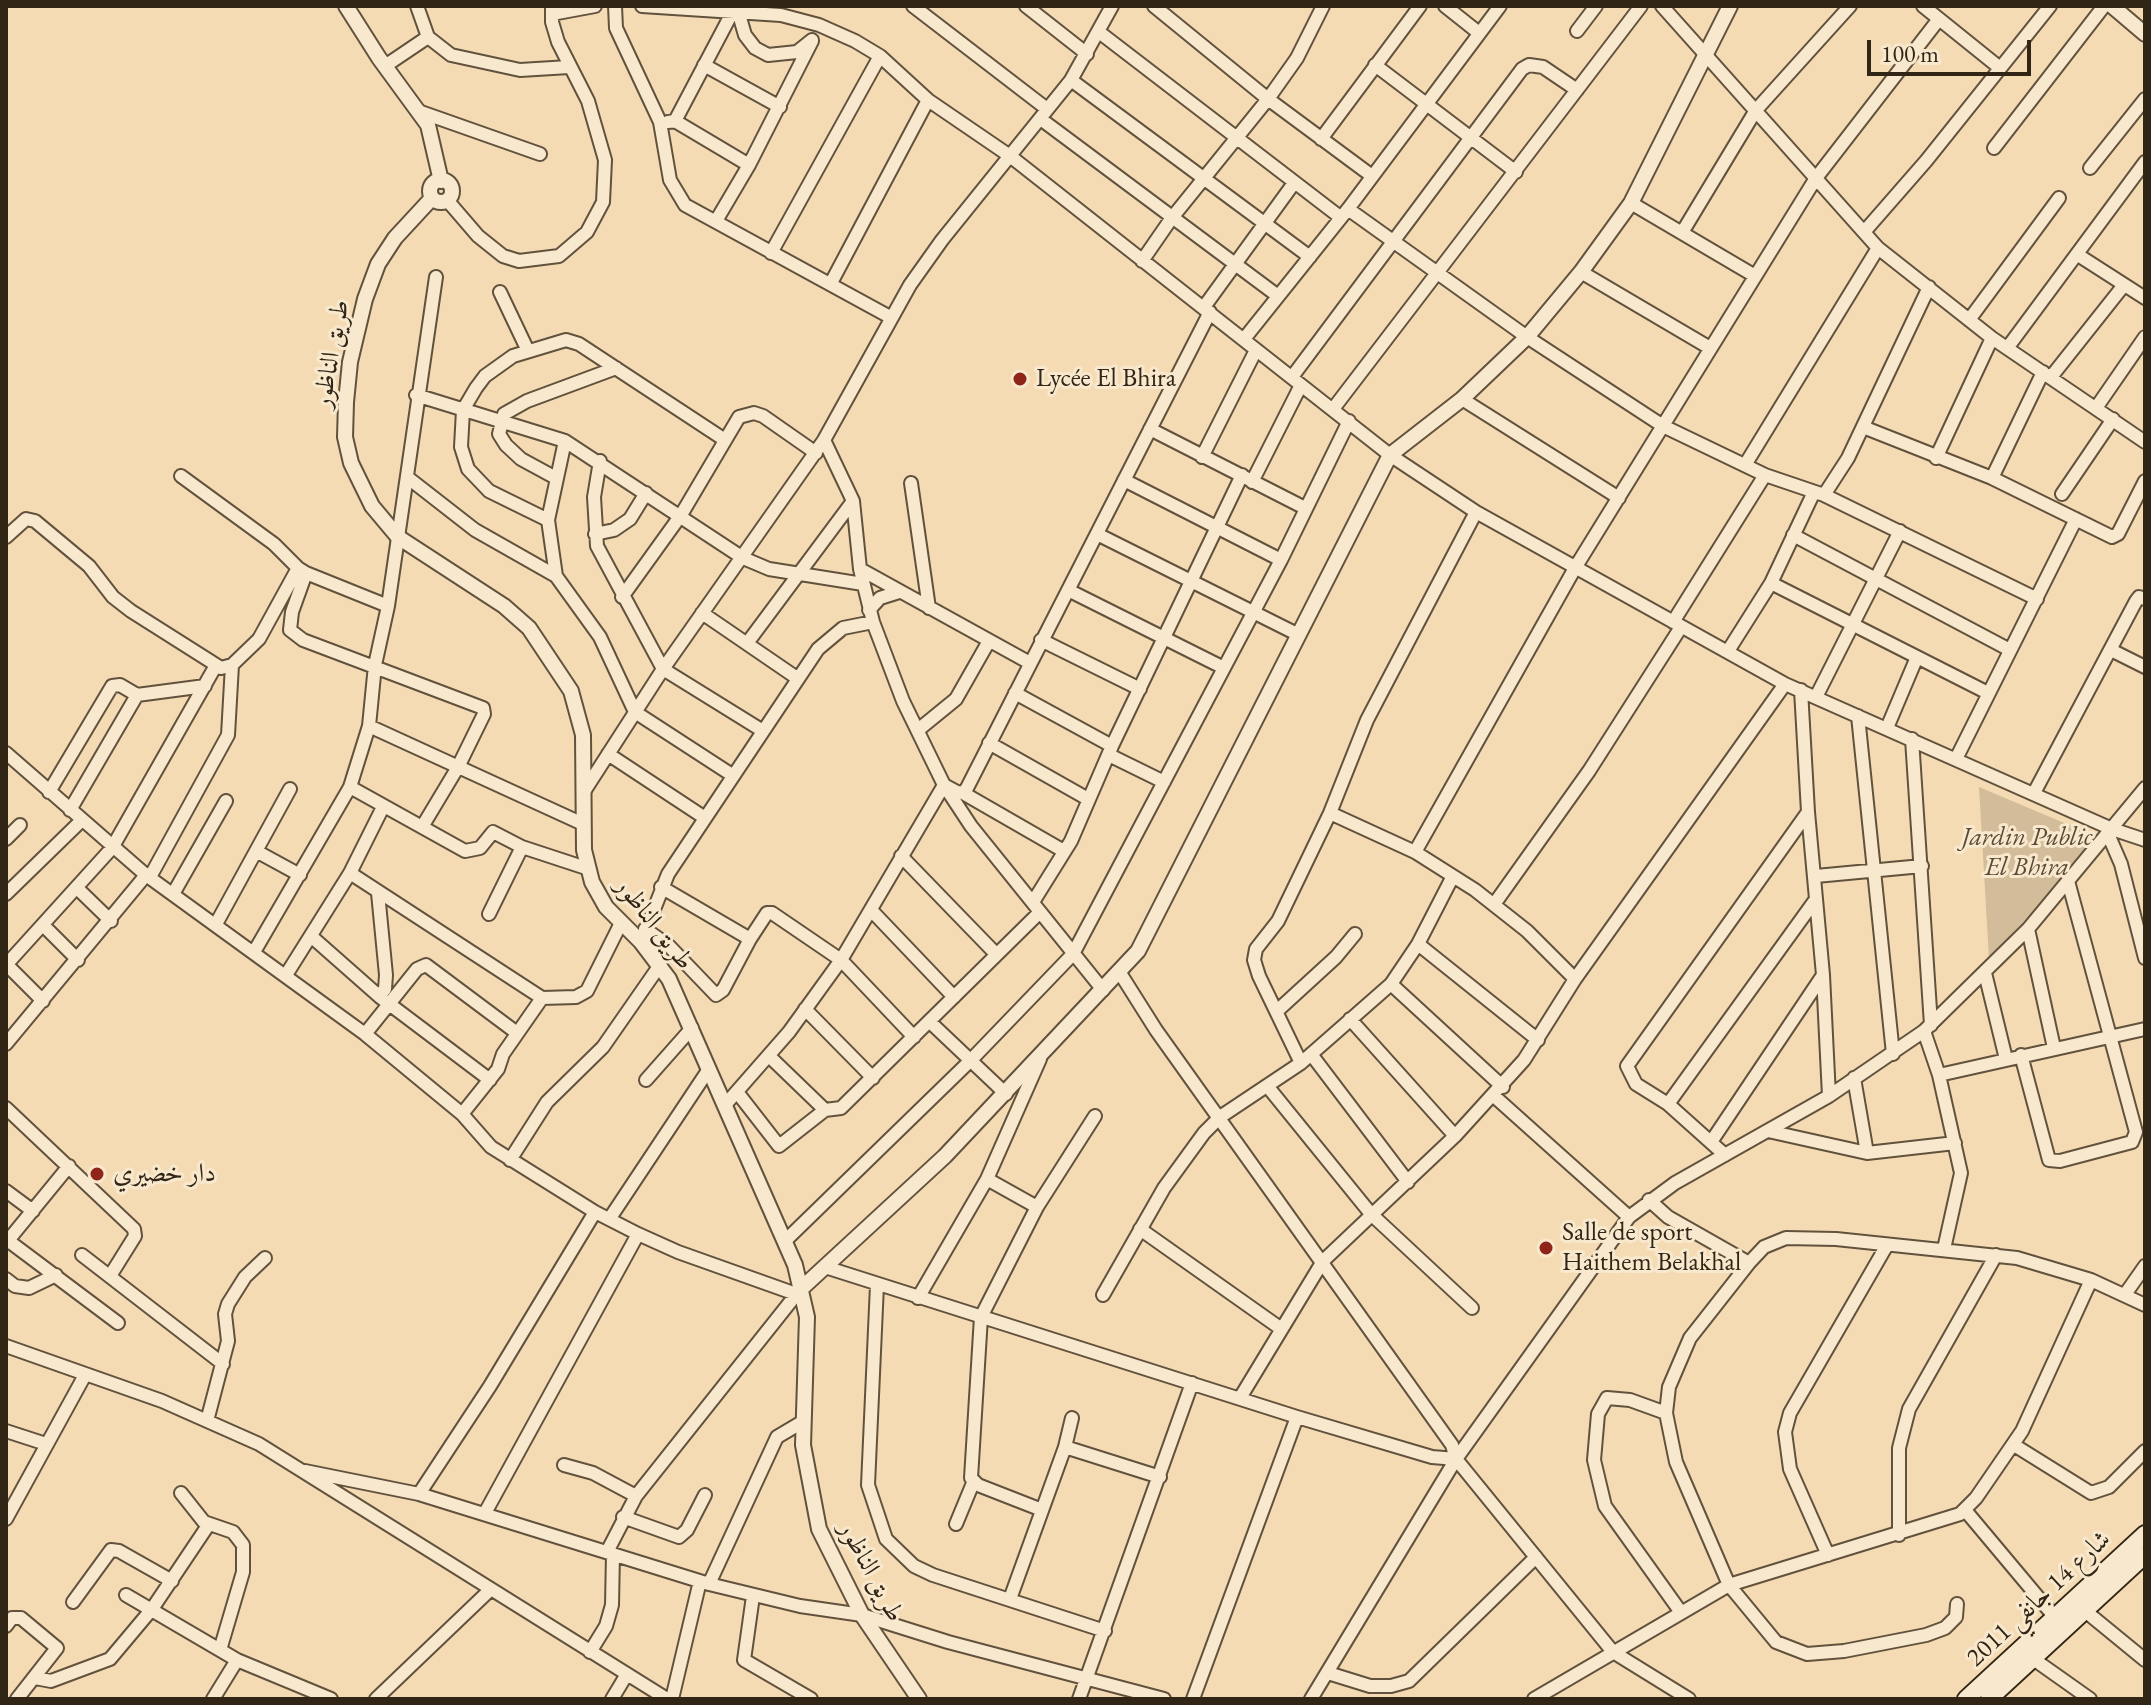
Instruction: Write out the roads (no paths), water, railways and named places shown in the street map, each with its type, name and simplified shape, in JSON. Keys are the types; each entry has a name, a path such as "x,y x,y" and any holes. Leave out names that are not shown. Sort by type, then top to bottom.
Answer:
{"main road":[{"name":"شارع 14 جانفي 2011","path":"1966,1699 2059,1621 2145,1534"},
{"name":"شارع 14 جانفي 2011","path":"1989,1699 2032,1658 2059,1621 2084,1610 2145,1555"}],"street":[{"path":"346,6 432,133 441,181 451,188 440,199 503,256 536,262 559,256 573,248 587,232 603,202 606,179 597,128 552,22 552,10 595,6"},
{"path":"417,6 428,37 451,55 520,70 569,67"},
{"path":"615,6 616,28 660,122 670,180 679,199 890,317"},
{"path":"642,6 735,11 779,9 880,56 928,100 1010,156 1390,455 1476,512 1785,684 2034,793 2110,832 2145,840"},
{"path":"913,6 1171,219 1278,296"},
{"path":"1026,6 1087,54"},
{"path":"585,790 663,669 816,453 890,317 942,240 1071,80 1112,6"},
{"path":"1154,6 1268,99 1372,176"},
{"path":"1142,261 1171,219 1206,180 1268,99 1297,58 1323,6"},
{"path":"1321,139 1420,6"},
{"path":"1445,6 1479,33"},
{"path":"1244,339 1344,213 1500,6"},
{"path":"1577,31 1596,6"},
{"path":"1333,409 1641,6"},
{"path":"1662,6 1878,248 1992,338 2141,439 2145,424"},
{"path":"590,1652 606,1626 612,1605 610,1553 623,1517 636,1496 800,1291 1006,1094 1120,973 1148,931 1390,455 1462,399 1527,337 1581,272 1631,203 1730,6"},
{"path":"1683,231 1756,110 1850,6"},
{"path":"1923,6 2000,68"},
{"path":"1864,232 2050,6"},
{"path":"1994,148 2104,6"},
{"path":"2112,6 2145,34"},
{"path":"675,121 735,11"},
{"path":"735,11 745,35 755,48 768,55 797,52 812,41"},
{"path":"1415,852 1575,568 1816,178 1939,19"},
{"path":"716,221 780,107 819,25"},
{"path":"1099,32 1294,183 1394,243 1527,337 1663,426 1765,475 1819,494 1900,531 2037,599"},
{"path":"385,66 428,37"},
{"path":"771,253 880,56"},
{"path":"704,65 780,107"},
{"path":"1375,65 1516,172"},
{"path":"737,1092 779,1146 825,1110 841,1108 996,954 1036,907 1062,850 1071,841 1214,528 1247,479 1296,381 1469,138 1529,65 1543,67 1577,90"},
{"path":"1071,80 1310,257"},
{"path":"2090,168 2145,99"},
{"path":"831,283 928,100"},
{"path":"418,111 540,154"},
{"path":"660,122 675,121 749,165"},
{"path":"2008,347 2145,162"},
{"path":"963,793 1097,534 1207,310 1294,183"},
{"path":"1969,320 2059,198"},
{"name":"طريق الناظور","path":"440,199 395,238 373,277 357,331 346,402 345,437 357,482 398,537 504,606 539,640 571,691 581,718 585,790 583,824 589,869 597,893 621,923 643,936 660,965 692,1028 785,1241 807,1328 804,1421 807,1478 819,1529 862,1615 918,1699"},
{"path":"1631,203 1755,276"},
{"path":"1745,465 1878,248"},
{"path":"2078,255 2145,298"},
{"path":"1581,272 1710,348"},
{"path":"254,952 350,787 369,726 375,665 388,606 416,395 436,277"},
{"path":"1992,478 2047,375 2124,285"},
{"path":"1728,651 1771,583 1793,535 1863,427 1929,287"},
{"path":"500,292 528,351"},
{"path":"2096,408 2145,337"},
{"path":"1936,458 1992,338"},
{"path":"548,520 489,491 468,469 461,447 463,410 485,376 528,351 566,340 579,344 725,440"},
{"path":"1202,457 1256,350"},
{"path":"556,478 521,459 506,445 499,434 504,414 527,401 616,368"},
{"path":"416,395 565,441 600,461 743,558 776,571 863,584"},
{"path":"1462,399 1619,498"},
{"path":"622,597 681,515 739,417 754,413 776,424 816,453"},
{"path":"2062,494 2113,419"},
{"path":"785,1241 970,1061 1073,954 1281,560 1349,421"},
{"path":"1863,427 1992,478 2112,537 2118,534 2145,481"},
{"path":"1150,429 1305,508"},
{"path":"824,440 853,501 860,569 871,616 903,701 944,785 971,826 1103,990"},
{"path":"556,576 548,520 565,441"},
{"path":"600,461 594,497 595,534 622,597 663,669 763,731"},
{"path":"1495,903 1597,758 1765,475"},
{"path":"181,476 274,544 302,571 388,606"},
{"path":"407,477 475,530 556,576 600,637 635,712 732,775"},
{"path":"1124,480 1281,560"},
{"path":"911,483 929,608"},
{"path":"595,534 614,530 630,519 646,493"},
{"path":"748,642 853,501"},
{"path":"1408,1182 1306,1058 1256,969 1256,949 1278,921 1330,813 1367,720 1476,512"},
{"path":"6,537 26,519 35,521 89,566 113,597 215,667 232,665 259,639 302,571"},
{"path":"1956,759 2076,519"},
{"path":"1816,697 1900,531"},
{"path":"1097,534 1297,634"},
{"path":"1793,535 2010,650"},
{"path":"860,569 1030,663"},
{"path":"302,571 289,623 294,635 482,706 484,714 458,767 422,827"},
{"path":"1771,583 1988,693"},
{"path":"1068,590 1224,668"},
{"path":"899,592 880,598 871,616 825,640 732,775 661,887 643,936 669,946 716,995 723,990 750,939 769,913 841,960 914,1037"},
{"path":"2034,793 2136,601 2139,597 2145,599"},
{"path":"702,613 797,678"},
{"path":"1041,640 1140,689"},
{"path":"918,730 939,717 956,699 989,641"},
{"path":"2111,650 2145,667"},
{"path":"1887,728 1917,657"},
{"path":"7,1041 148,876 228,735 232,665"},
{"path":"43,1001 6,964 112,848 215,667"},
{"path":"1240,1398 1323,1261 1498,1092 1538,1040 1575,979 1785,684"},
{"path":"49,792 112,686 120,685 137,695 205,686"},
{"path":"1801,690 1829,1096"},
{"path":"1015,693 1164,782"},
{"path":"70,810 137,695"},
{"path":"1858,716 1893,1054"},
{"path":"369,726 583,824"},
{"path":"1912,739 1922,866 1928,1028 1955,1143 1961,1183 1944,1249"},
{"path":"989,743 1088,799"},
{"path":"608,754 705,818"},
{"path":"8,760 148,876 365,1034 462,1114 491,1147 510,1160 595,1212 638,1234 678,1252 800,1291"},
{"path":"944,785 1062,850"},
{"path":"725,1105 769,1056 841,960 944,785"},
{"path":"350,787 465,851 480,848 493,832 522,847 589,869"},
{"path":"1311,1699 1456,1459 1629,1217 1649,1200 1829,1096 1928,1028 2028,929 2145,788"},
{"path":"216,924 290,789"},
{"path":"173,894 226,801"},
{"path":"286,975 350,873 383,807"},
{"path":"1725,1155 1668,1104 1636,1084 1629,1074 1631,1057 1808,812"},
{"path":"1330,813 1415,852 1495,903 1575,979"},
{"path":"6,894 81,821"},
{"path":"6,839 20,825"},
{"path":"2110,832 2145,958"},
{"path":"489,914 522,847"},
{"path":"256,851 300,875"},
{"path":"901,856 996,954"},
{"path":"1816,876 1922,866"},
{"path":"350,873 542,998 576,997 587,991 621,923"},
{"path":"1103,1295 1189,1152 1220,1117 1268,1087 1306,1058 1391,984 1418,944 1453,876"},
{"path":"2021,1055 2047,1155 2054,1162 2127,1146 2134,1139 2136,1132 2108,1038 2068,881"},
{"path":"661,887 750,939"},
{"path":"77,888 111,921"},
{"path":"365,1034 383,999 386,984 378,893"},
{"path":"1668,1104 1816,899"},
{"path":"871,910 954,997"},
{"path":"43,925 78,960"},
{"path":"2028,929 2054,1048"},
{"path":"1277,1011 1336,957 1355,934"},
{"path":"312,937 383,999 490,1080"},
{"path":"1418,944 1538,1040"},
{"path":"383,999 419,966 429,965 517,1033"},
{"path":"510,1160 547,1102 603,1047 660,965"},
{"path":"1120,973 1156,1030 1452,1445 1456,1459 1613,1652 1689,1699"},
{"path":"1985,973 2006,1059"},
{"path":"1711,1142 1823,975"},
{"path":"1391,984 1629,1217"},
{"path":"462,1114 490,1080 542,998"},
{"path":"805,1009 873,1078"},
{"path":"1350,1019 1455,1136"},
{"path":"930,1022 1006,1094"},
{"path":"646,1080 692,1028"},
{"path":"1939,1075 2145,1029"},
{"path":"918,1298 987,1179 1042,1055"},
{"path":"769,1056 825,1110"},
{"path":"610,1218 709,1069"},
{"path":"1854,1078 1867,1153"},
{"path":"1268,1087 1371,1214 1472,1308"},
{"path":"6,1108 134,1229 135,1236 110,1276"},
{"path":"956,1524 973,1483 971,1472 981,1317 1037,1207 1095,1116"},
{"path":"1768,1131 1867,1153 1955,1143"},
{"path":"69,1166 7,1241 118,1323"},
{"path":"987,1179 1037,1207"},
{"path":"6,1191 33,1211"},
{"path":"1649,1200 1668,1217 1749,1263"},
{"path":"419,1494 490,1386 595,1212"},
{"path":"1140,1229 1280,1328"},
{"path":"485,1513 638,1234"},
{"path":"1957,1604 1956,1617 1937,1632 1844,1651 1807,1654 1776,1642 1729,1585 1676,1462 1666,1413 1669,1387 1683,1349 1749,1263 1764,1247 1786,1238 1996,1255 2091,1280 2126,1293 2145,1305"},
{"path":"1828,1555 1790,1469 1785,1432 1790,1413 1887,1245"},
{"path":"82,1255 223,1364"},
{"path":"1899,1535 1899,1448 1909,1409 1996,1255"},
{"path":"207,1421 228,1339 225,1314 228,1304 245,1277 265,1258"},
{"path":"2126,1293 2145,1266"},
{"path":"825,1267 1297,1417 1432,1457 1456,1459"},
{"path":"6,1279 15,1286 29,1288 37,1287 56,1275"},
{"path":"1534,1699 1729,1585 1899,1535 1965,1510 2014,1445 2091,1280"},
{"path":"877,1285 868,1485 886,1539 914,1566 1105,1631"},
{"path":"6,1346 207,1421 305,1471 490,1590 669,1699 704,1583 777,1437 804,1421"},
{"path":"6,1519 85,1375"},
{"path":"1079,1699 1192,1383"},
{"path":"1666,1413 1630,1400 1607,1398 1598,1414 1594,1460 1605,1506 1680,1611"},
{"path":"1193,1699 1297,1417"},
{"path":"1010,1599 1065,1447 1072,1418"},
{"path":"6,1431 46,1444"},
{"path":"2014,1445 2091,1493 2109,1487 2145,1451"},
{"path":"1065,1447 1160,1477"},
{"path":"564,1465 593,1473 636,1496"},
{"path":"305,1471 419,1494 704,1583 753,1596 862,1615 1086,1680 1164,1699"},
{"path":"347,1497 354,1481"},
{"path":"973,1483 1042,1510"},
{"path":"181,1493 209,1524 220,1526 240,1538 245,1561 220,1650"},
{"path":"623,1517 679,1537 687,1530 705,1495"},
{"path":"1965,1510 2059,1621"},
{"path":"35,1678 51,1681 105,1663 152,1609 209,1524"},
{"path":"73,1602 111,1550 119,1551 172,1581"},
{"path":"1328,1673 1370,1686 1391,1686 1409,1681 1536,1557"},
{"path":"376,1699 490,1590"},
{"path":"126,1595 237,1660 297,1688 331,1699"},
{"path":"753,1596 744,1660 811,1699"},
{"path":"2084,1610 2145,1660"},
{"path":"6,1626 12,1618 21,1618 56,1644 56,1652 35,1678 14,1699 6,1695"},
{"path":"2032,1658 2090,1699"},
{"path":"213,1699 237,1660"},
{"path":"612,1699 627,1674"},
{"path":"287,1699 297,1688"}],"place":[{"name":"Lycée El Bhira","path":"1020,379"},
{"name":"دار خضيري","path":"97,1174"},
{"name":"Salle de sport Haithem Belakhal","path":"1546,1248"}],"park label":[{"name":"Jardin Public El Bhira","path":"2027,853"}]}
